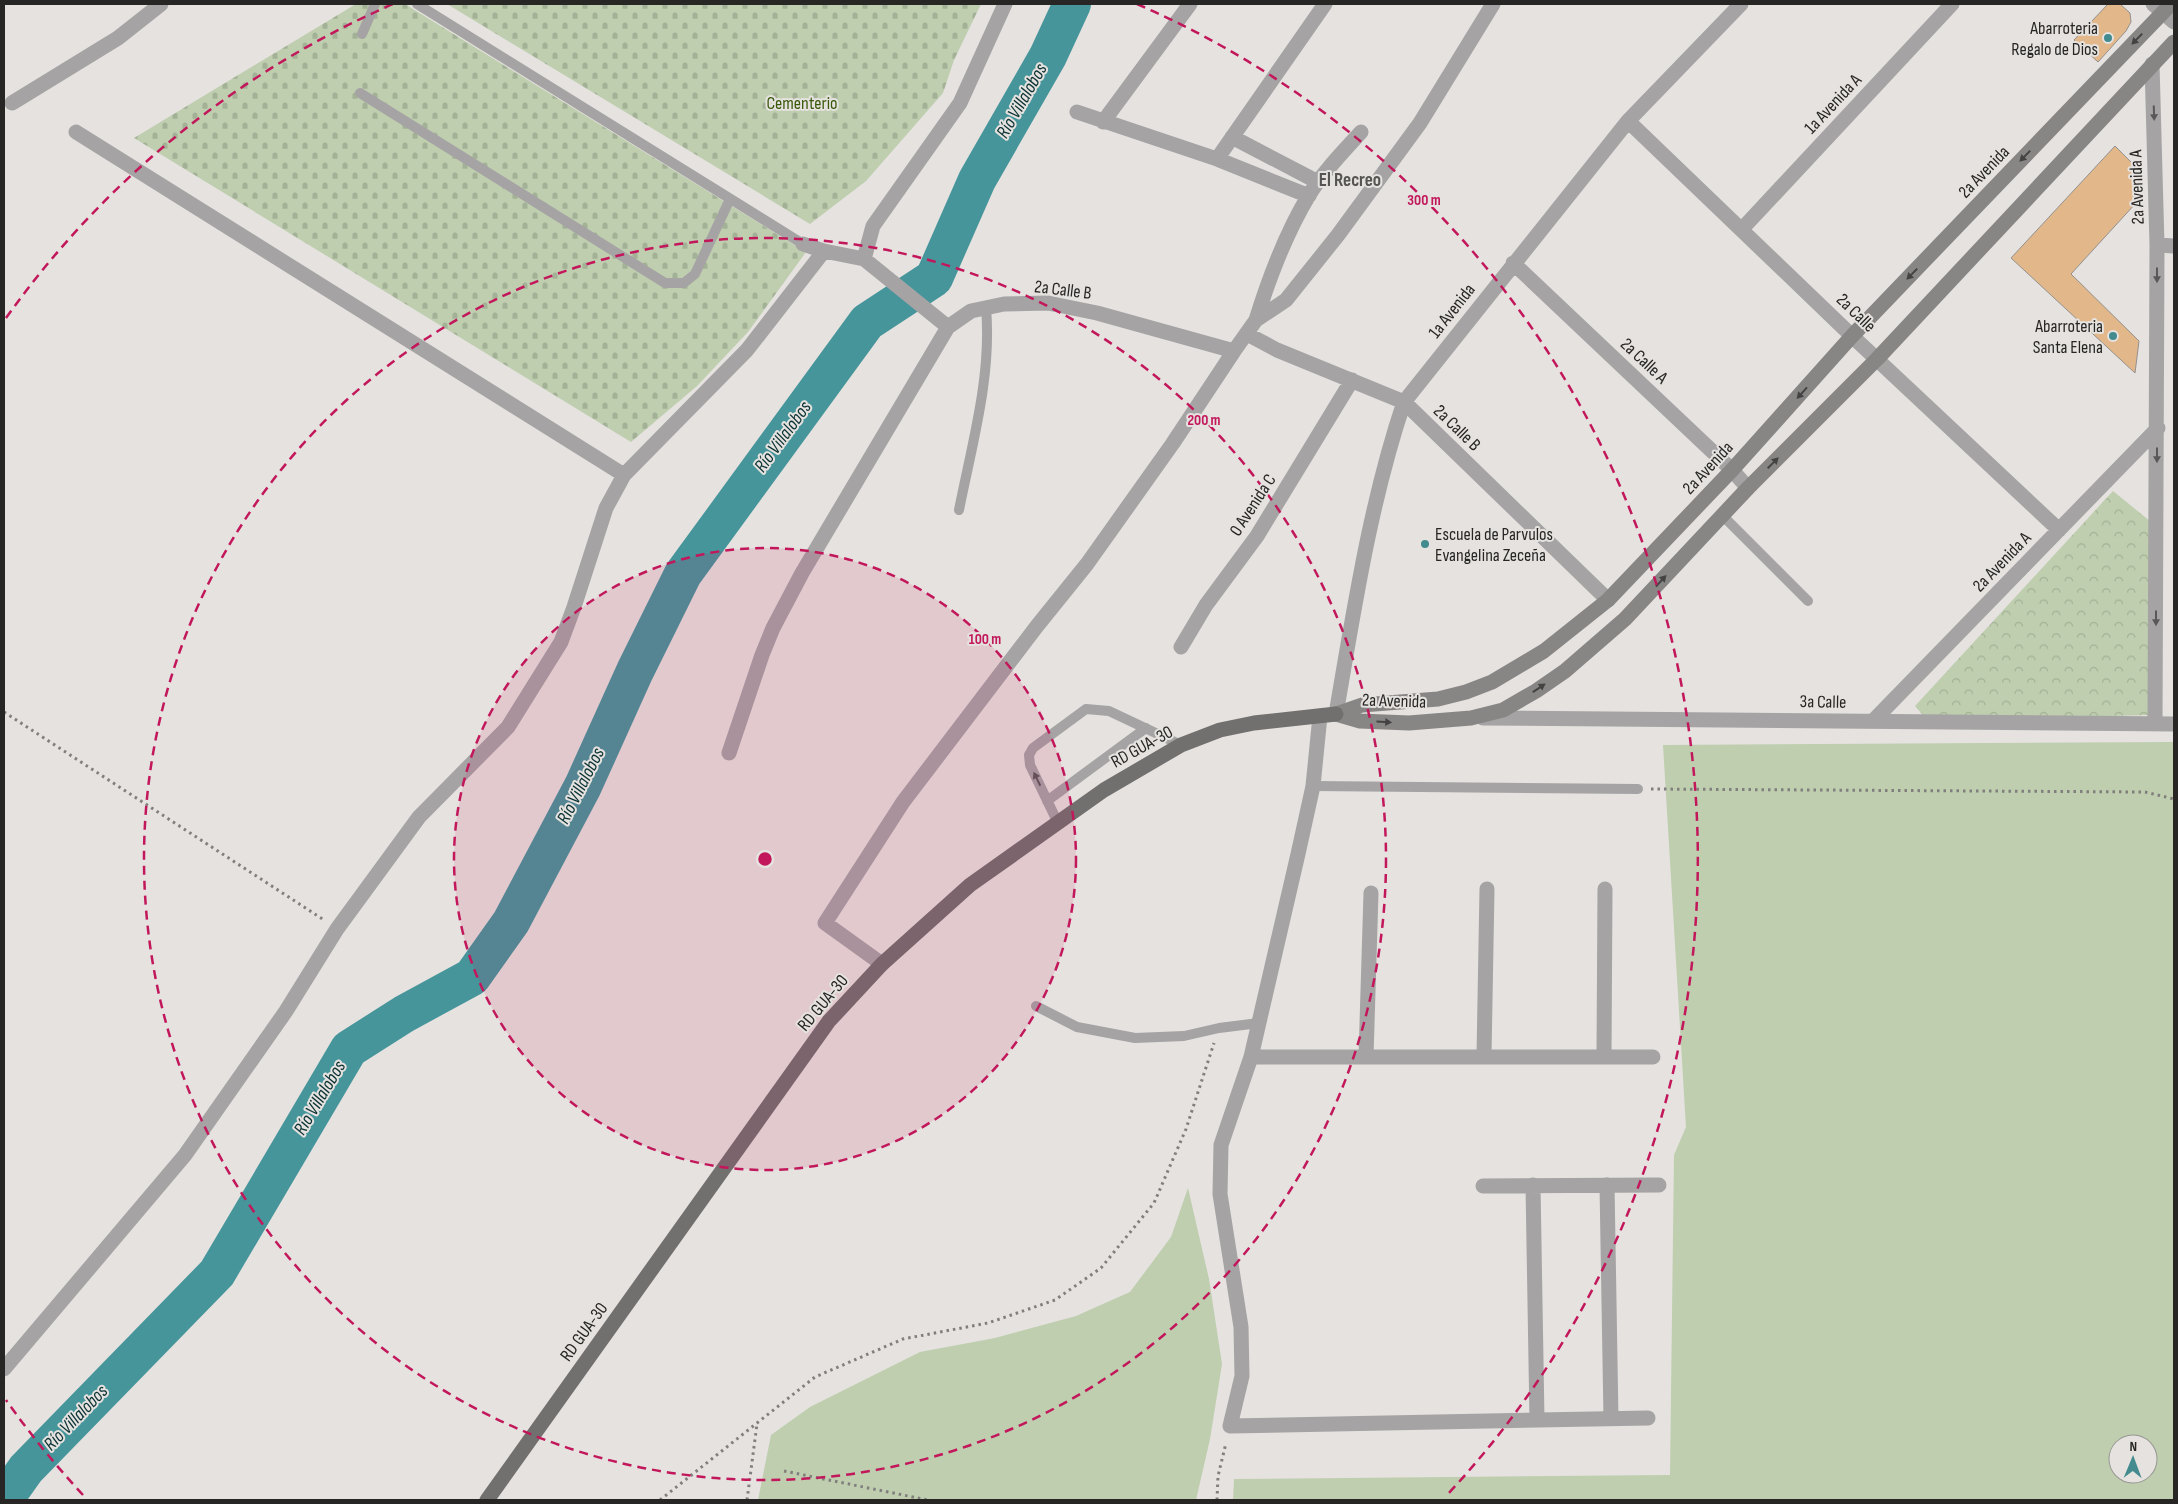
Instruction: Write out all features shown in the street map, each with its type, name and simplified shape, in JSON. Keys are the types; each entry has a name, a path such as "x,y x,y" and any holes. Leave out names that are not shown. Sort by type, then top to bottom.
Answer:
{"main road":[{"name":"RD GUA-30","path":"486,1500 829,1020 882,964 970,885 1104,790 1181,746 1220,730 1254,723 1336,714"}],"street":[{"path":"12,103 118,38 161,4"},
{"path":"867,262 873,226 960,102 1005,4"},
{"path":"1102,122 1190,4"},
{"path":"1217,159 1324,4"},
{"path":"1256,320 1286,300 1338,235 1420,123 1493,4"},
{"name":"1a Avenida","path":"1336,714 1356,600 1388,451 1404,402 1628,121 1741,4"},
{"name":"1a Avenida A","path":"1742,229 1952,4"},
{"path":"2162,7 2174,22"},
{"name":"2a Avenida","path":"1336,714 1362,705 1438,699 1466,692 1492,682 1544,651 1608,600 1732,470 1852,336 2162,7"},
{"name":"2a Avenida","path":"1336,714 1360,721 1409,723 1471,718 1502,710 1536,691 1564,671 1625,619 1748,488 1877,359 2174,42"},
{"name":"2a Avenida A","path":"2152,64 2157,246 2156,724"},
{"path":"1077,112 1102,122 1217,159 1308,196"},
{"name":"2a Calle","path":"1628,121 1852,336 2059,530"},
{"path":"76,132 624,475"},
{"path":"882,964 825,923 903,802 1037,626 1087,564 1173,444 1256,320 1269,278 1308,196 1361,132"},
{"path":"1232,137 1318,182"},
{"path":"729,753 773,628 802,573 948,327 867,262 803,244"},
{"path":"2157,246 2174,246"},
{"path":"4,1369 186,1155 286,1011 337,929 419,817 513,720 561,642 606,508 624,475 748,350 824,251"},
{"name":"2a Calle A","path":"1513,264 1732,470 1748,488"},
{"name":"2a Calle B","path":"948,327 971,311 1004,304 1048,303 1097,313 1234,351"},
{"name":"2a Calle B","path":"1247,334 1277,350 1404,402 1608,600"},
{"name":"0 Avenida C","path":"1181,647 1206,605 1257,536 1352,380"},
{"name":"2a Avenida A","path":"1873,721 2158,428"},
{"path":"1466,692 1471,718"},
{"path":"1320,716 1313,786 1259,1023 1251,1057 1221,1145 1220,1194 1241,1327 1242,1376 1230,1426 1648,1418"},
{"name":"3a Calle","path":"1471,718 2174,724"},
{"path":"1484,1056 1487,889"},
{"path":"1604,1056 1605,889"},
{"path":"1366,1057 1371,893"},
{"path":"1251,1057 1653,1056"},
{"path":"1483,1186 1659,1184"},
{"path":"1533,1185 1537,1420"},
{"path":"1607,1185 1611,1419"}],"lane":[{"path":"362,34 375,4"},
{"path":"417,4 803,244"},
{"path":"360,93 665,283 684,283 695,274 730,199"},
{"path":"959,510 984,384 988,337 986,308"},
{"path":"1722,515 1808,601"},
{"path":"1058,823 1030,765 1030,755 1033,748 1086,709 1109,710 1181,746"},
{"path":"1048,801 1146,728"},
{"path":"1313,786 1638,789"},
{"path":"1036,1006 1077,1027 1135,1038 1184,1036 1219,1028 1259,1023"}],"path":[{"path":"4,712 337,929"},
{"path":"1638,789 2145,792 2174,799"},
{"path":"660,1500 815,1377 903,1339 988,1323 1056,1300 1101,1268 1154,1203 1186,1129 1219,1028"},
{"path":"747,1500 757,1423"},
{"path":"1217,1500 1218,1476 1230,1426"},
{"path":"784,1471 928,1500"}],"green space":[{"path":"356,4 405,4 806,252 748,332 697,386 631,442 134,138"},
{"name":"Cementerio","path":"447,4 981,4 954,60 943,93 866,181 810,224"},
{"path":"2113,491 2156,526 2152,715 1927,720 1915,706"},
{"path":"2174,742 2174,1500 1233,1500 1234,1479 1670,1475 1674,1155 1686,1127 1663,745"},
{"path":"1188,1188 1209,1279 1222,1364 1210,1439 1196,1500 758,1500 771,1435 810,1407 920,1352 995,1338 1076,1316 1130,1292 1171,1237"}],"building":[{"path":"2108,4 2120,4 2130,13 2131,22 2126,31 2098,62 2074,40"},
{"path":"2115,146 2137,168 2136,203 2071,274 2139,341 2135,373 2011,258"}],"waterway":[{"name":"Río Villalobos","path":"4,1500 26,1469 217,1273 349,1049 404,1014 472,977 511,922 583,786 635,671 683,574 867,322 934,278 977,180 1048,56 1072,4"}],"place":[{"name":"Abarroteria Regalo de Dios","path":"2108,38"},
{"name":"Abarroteria Santa Elena","path":"2113,336"},
{"name":"Escuela de Parvulos Evangelina Zeceña","path":"1425,544"}],"district":[{"name":"El Recreo","path":"1350,180"}]}
